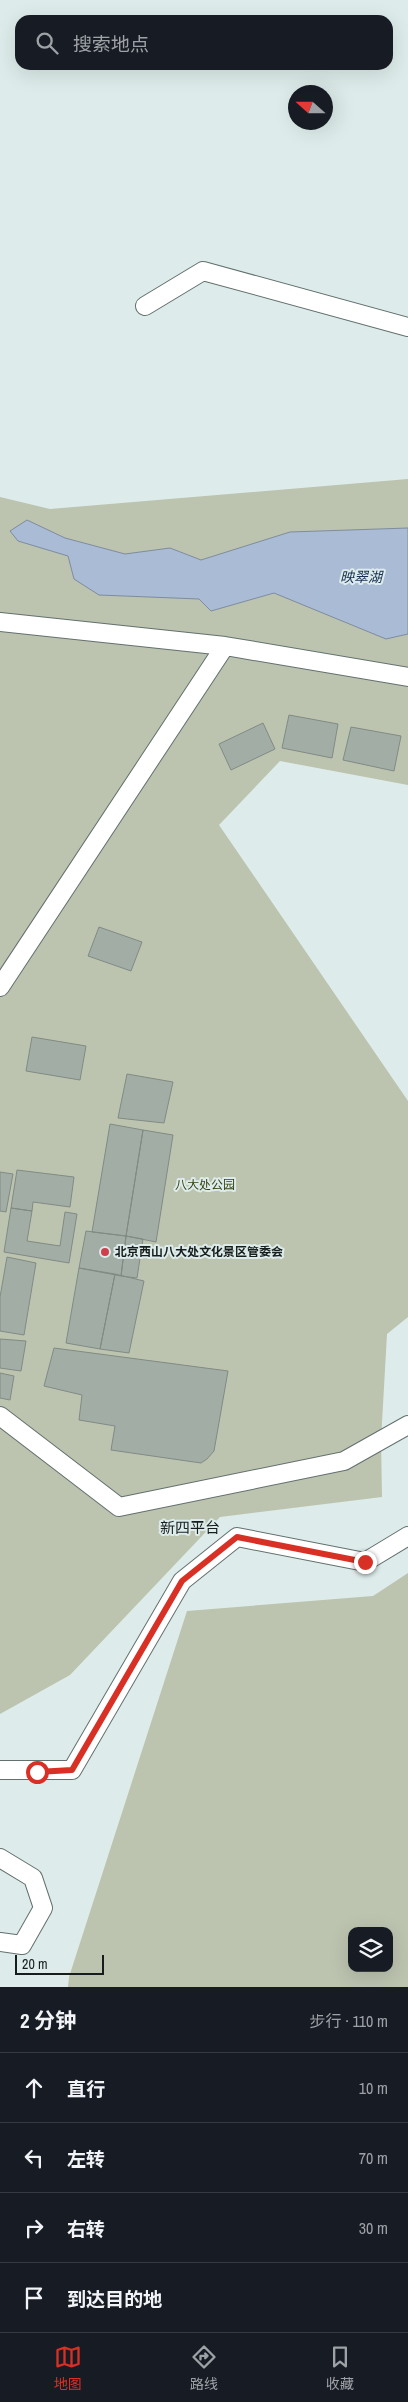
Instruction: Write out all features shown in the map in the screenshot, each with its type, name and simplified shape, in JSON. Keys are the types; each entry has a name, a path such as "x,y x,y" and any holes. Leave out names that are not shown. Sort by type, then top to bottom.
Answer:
{"lane":[{"path":"146,306 204,271 408,327"},
{"path":"0,622 226,646 408,677"},
{"path":"0,987 226,646"},
{"path":"0,1416 119,1507 344,1461 408,1425"},
{"path":"0,1770 72,1770 182,1581 237,1537 365,1562 408,1536"},
{"path":"0,1858 33,1878 43,1908 22,1945 0,1942"}],"green space":[{"name":"八大处公园","path":"408,479 408,785 280,761 219,825 408,1101 408,1317 387,1334 381,1440 382,1497 220,1517 70,1675 0,1714 0,497 50,509"},
{"path":"408,1573 408,1987 68,1987 69,1977 187,1611 373,1596"}],"water":[{"name":"映翠湖","path":"27,520 65,538 125,554 170,548 201,560 290,532 408,528 408,634 386,639 274,593 211,611 199,599 99,595 74,579 68,556 18,541 10,531"}],"building":[{"path":"289,715 338,724 332,758 282,748"},
{"path":"263,723 275,749 231,770 219,744"},
{"path":"351,727 401,736 394,771 343,760"},
{"path":"99,927 142,942 131,971 88,956"},
{"path":"32,1037 86,1046 80,1080 26,1071"},
{"path":"127,1074 173,1082 164,1123 118,1118"},
{"path":"110,1124 143,1130 126,1236 92,1232"},
{"path":"143,1130 173,1135 156,1242 126,1236"},
{"path":"17,1170 74,1177 70,1207 33,1202 32,1211 11,1208"},
{"path":"0,1172 13,1174 6,1212 0,1211"},
{"path":"11,1208 32,1211 27,1241 60,1246 65,1212 77,1214 69,1263 4,1252"},
{"path":"86,1231 126,1236 121,1276 79,1268"},
{"path":"126,1236 143,1239 137,1278 121,1276"},
{"path":"7,1257 36,1263 24,1335 0,1331 0,1297"},
{"path":"79,1268 115,1274 100,1349 66,1343"},
{"path":"115,1274 144,1281 129,1353 100,1349"},
{"path":"0,1339 26,1341 21,1371 0,1368"},
{"path":"54,1348 228,1371 214,1451 201,1463 111,1450 115,1426 79,1420 82,1395 44,1386"},
{"path":"0,1373 14,1376 10,1400 0,1398"}],"place":[{"name":"北京西山八大处文化景区管委会","path":"105,1252"}],"district":[{"name":"新四平台","path":"190,1527"}],"route":[{"path":"37,1772 72,1770 182,1581 237,1537 365,1562"}]}
